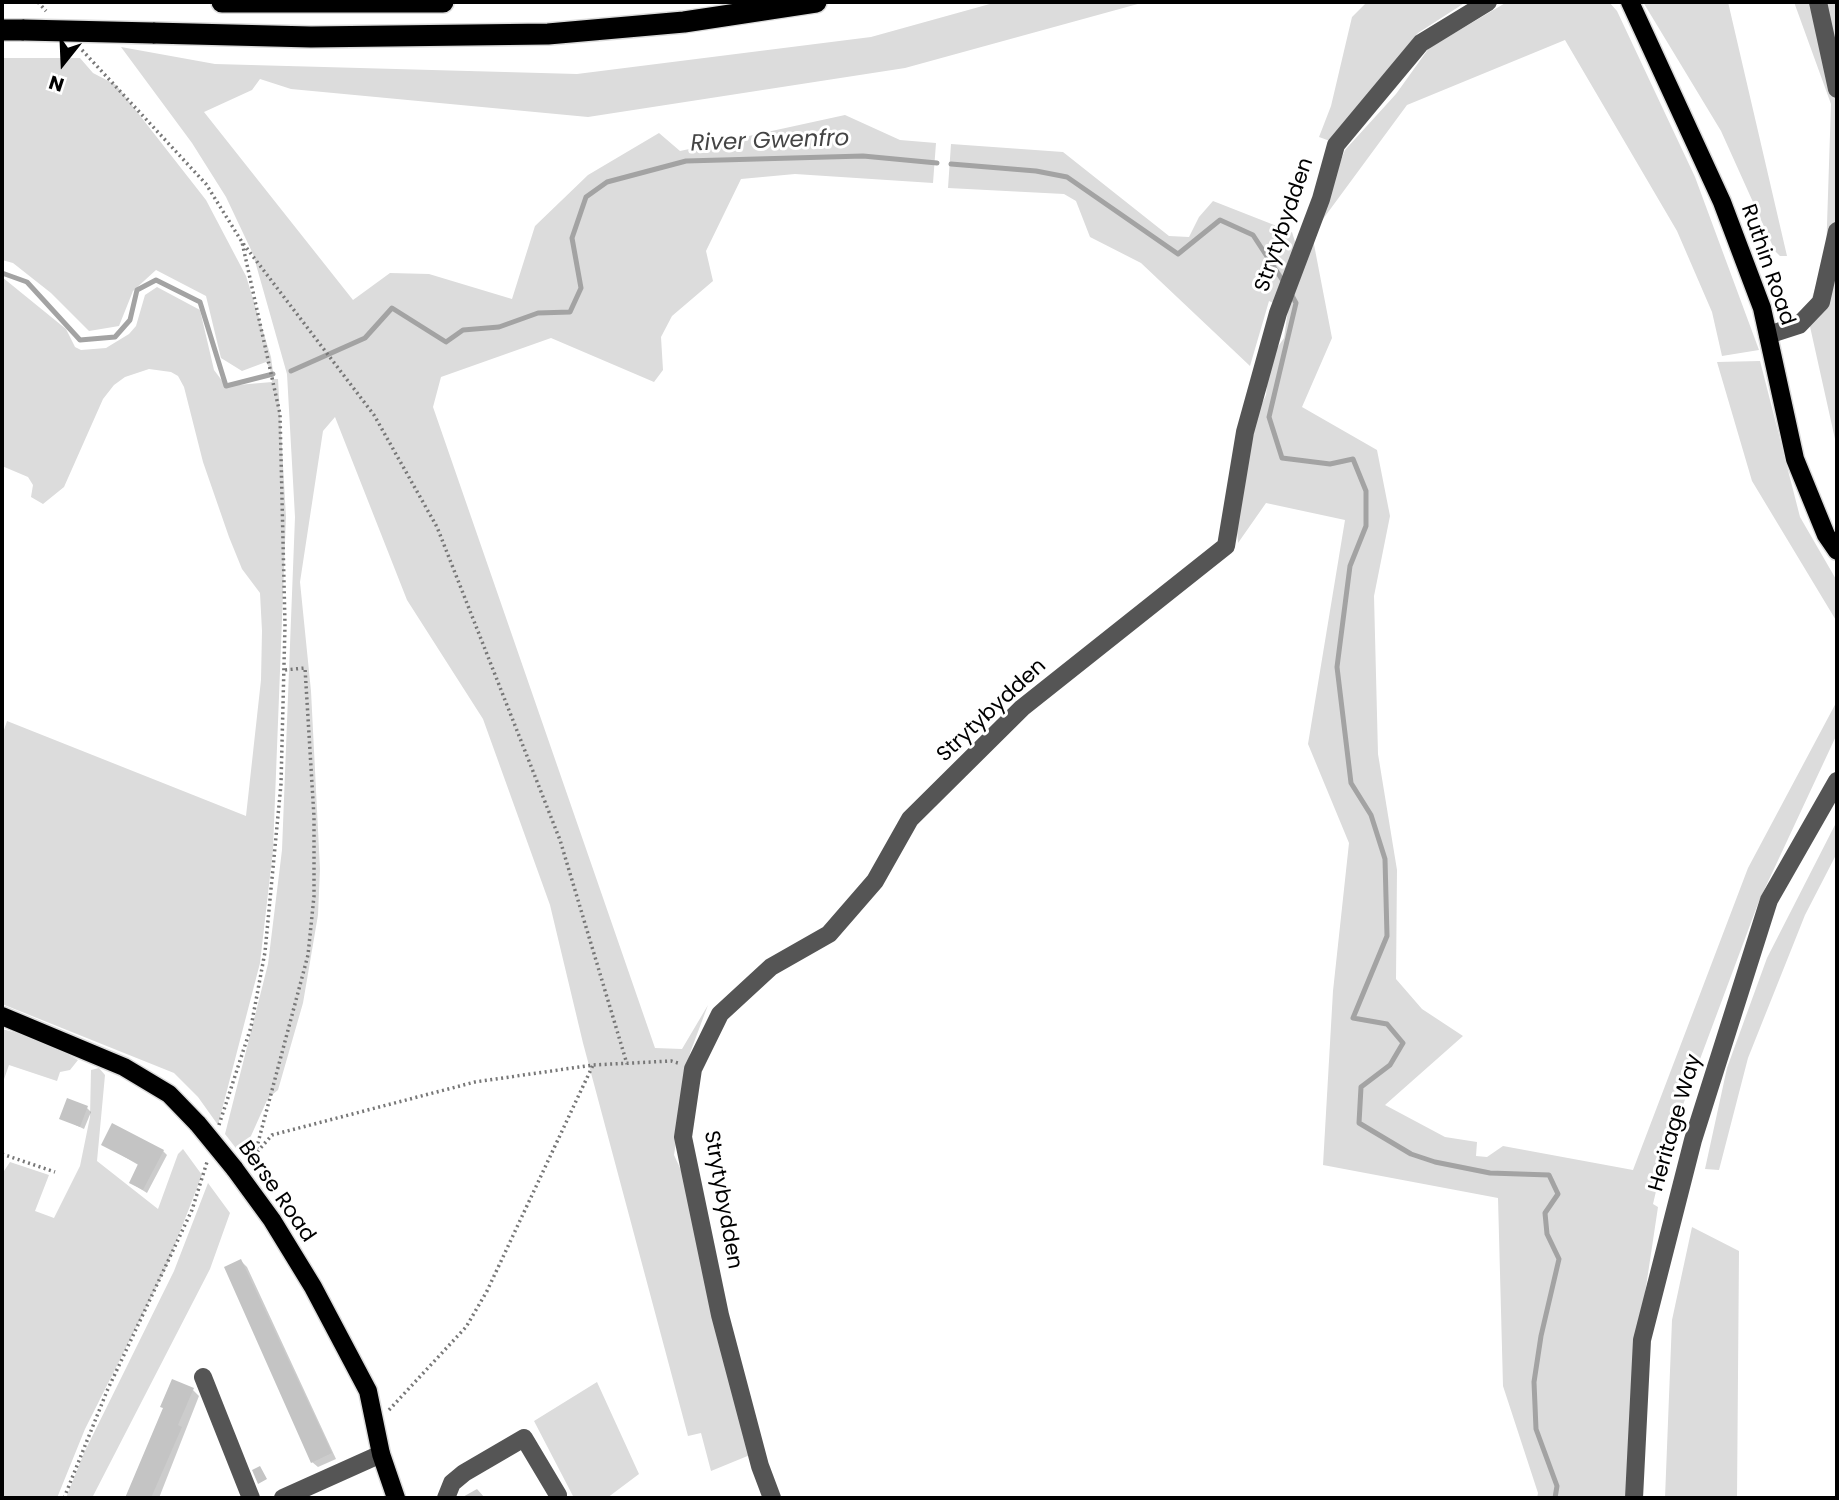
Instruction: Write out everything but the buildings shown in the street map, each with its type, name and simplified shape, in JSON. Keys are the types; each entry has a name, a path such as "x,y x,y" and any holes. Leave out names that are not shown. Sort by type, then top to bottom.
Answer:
{"highway":[{"path":"222,2 443,2"},
{"path":"2,30 311,37 548,33 684,22 816,2"}],"main road":[{"name":"Ruthin Road","path":"1630,2 1722,202 1762,308 1796,458 1826,535 1837,551"},
{"name":"Berse Road","path":"2,1016 124,1067 169,1094 198,1124 272,1220 313,1287 368,1391 381,1454 396,1498"}],"street":[{"name":"Strytybydden","path":"772,1498 760,1466 720,1315 684,1137 693,1069 720,1014 771,967 829,934 875,881 910,819 1022,708 1226,545 1245,432 1287,290 1321,199 1336,145 1421,43 1488,2"},
{"path":"1818,2 1837,89"},
{"path":"1768,335 1799,325 1821,302 1837,232"},
{"name":"Heritage Way","path":"1634,1498 1642,1340 1693,1140 1769,900 1837,781"},
{"path":"203,1377 251,1498"},
{"path":"446,1498 452,1483 464,1473 524,1438 558,1495"},
{"path":"283,1498 381,1454"}],"path":[{"path":"38,2 47,12"},
{"path":"75,42 206,184 242,242 374,415 437,527 560,840 627,1064"},
{"path":"215,1137 251,1027 265,952 281,783 284,670 281,414 242,242"},
{"path":"255,1154 308,955 314,896 314,817 306,668 284,670"},
{"path":"236,1171 272,1135 475,1082 593,1065 671,1061 693,1069"},
{"path":"376,1430 395,1401 432,1367 466,1327 487,1291 593,1065"},
{"path":"64,1498 107,1391 192,1210 211,1149"},
{"path":"2,1154 55,1172"}],"shaded area":[{"path":"997,2 1145,2 905,68 588,117 291,89 260,79 252,90 204,112 353,300 390,273 429,274 512,299 535,226 588,175 659,133 680,151 845,115 900,140 936,143 933,183 795,174 741,179 706,251 713,281 672,316 661,337 663,370 654,382 551,338 441,377 433,407 655,1048 682,1049 708,1005 690,1053 674,1155 687,1183 750,1455 711,1471 701,1433 688,1436 583,1043 550,905 483,719 407,600 335,417 323,431 300,582 311,691 320,869 318,915 303,1003 278,1090 268,1098 242,1156 225,1134 268,964 282,850 295,517 287,374 253,254 226,197 192,143 121,47 215,64 577,74 871,37"},
{"path":"1367,2 1466,2 1418,33 1330,141 1319,137 1331,106 1352,17"},
{"path":"1507,2 1609,2 1617,11 1695,177 1759,350 1722,356 1712,312 1677,231 1565,40 1407,105 1312,234 1345,150 1396,94 1429,48"},
{"path":"1643,2 1728,2 1787,256 1780,256 1775,251 1721,131"},
{"path":"1794,2 1837,2 1837,448 1807,313 1826,255 1831,104"},
{"path":"2,58 80,58 93,73 116,85 206,200 246,276 271,357 274,379 278,379 286,517 273,850 260,963 218,1125 198,1097 174,1073 2,1004 2,736 7,721 246,816 261,680 262,631 260,593 242,569 229,537 203,462 184,387 178,376 171,372 149,369 125,377 114,385 103,399 64,487 43,504 31,497 33,485 28,477 2,466 2,277 66,329 75,347 81,350 106,348 129,334 136,326 145,295 157,287 200,310 214,370 226,386 272,382 270,369 266,362 242,371 221,358 206,296 156,270 133,291 119,326 89,331 51,293 13,263 2,260"},
{"path":"951,144 1063,152 1169,236 1189,237 1199,217 1213,201 1292,232 1296,245 1312,234 1332,338 1302,407 1377,450 1390,516 1374,596 1378,754 1397,870 1396,979 1422,1009 1463,1036 1385,1105 1445,1137 1477,1142 1476,1156 1487,1157 1503,1146 1633,1170 1748,868 1837,701 1837,734 1759,901 1665,1153 1653,1204 1658,1207 1638,1340 1630,1498 1537,1498 1538,1493 1503,1386 1498,1198 1323,1165 1333,991 1349,843 1308,744 1345,520 1266,503 1238,543 1237,530 1256,416 1266,395 1270,358 1284,338 1288,310 1269,301 1250,366 1141,263 1090,237 1076,201 1064,194 948,188"},
{"path":"1760,361 1800,517 1837,581 1837,622 1752,481 1717,362"},
{"path":"1837,821 1837,853 1805,915 1748,1058 1719,1170 1705,1169 1727,1068 1767,958"},
{"path":"2,1029 40,1039 78,1060 70,1070 60,1072 57,1081 9,1065 2,1085"},
{"path":"99,1068 105,1075 97,1161 158,1209 178,1154 183,1149 202,1175 166,1268 85,1429 57,1498 2,1498 2,1174 10,1162 49,1175 35,1211 54,1218 80,1166 90,1117 91,1070"},
{"path":"208,1183 230,1213 210,1269 92,1498 66,1498 84,1453 174,1271"},
{"path":"1692,1227 1739,1251 1737,1498 1665,1498 1672,1320"},
{"path":"597,1382 639,1474 607,1498 574,1498 534,1421"}],"waterway":[{"name":"River Gwenfro","path":"291,371 365,338 392,308 446,342 463,330 499,327 538,313 570,312 581,288 572,238 586,197 607,182 686,161 863,156 937,163"},
{"name":"River Gwenfro","path":"951,164 1036,171 1067,177 1178,254 1220,220 1253,235 1285,284"},
{"name":"River Gwenfro","path":"2,273 27,282 80,340 115,337 130,320 137,290 156,280 200,302 226,386 273,374"},
{"name":"River Gwenfro","path":"1290,292 1296,303 1269,417 1282,458 1330,464 1353,459 1366,491 1366,526 1350,566 1337,667 1351,783 1371,815 1385,859 1387,936 1353,1018 1387,1024 1403,1043 1390,1065 1361,1087 1359,1123 1411,1154 1435,1162 1490,1173 1549,1175 1558,1194 1545,1213 1547,1234 1559,1259 1541,1336 1534,1382 1536,1429 1557,1486 1555,1498"}]}
